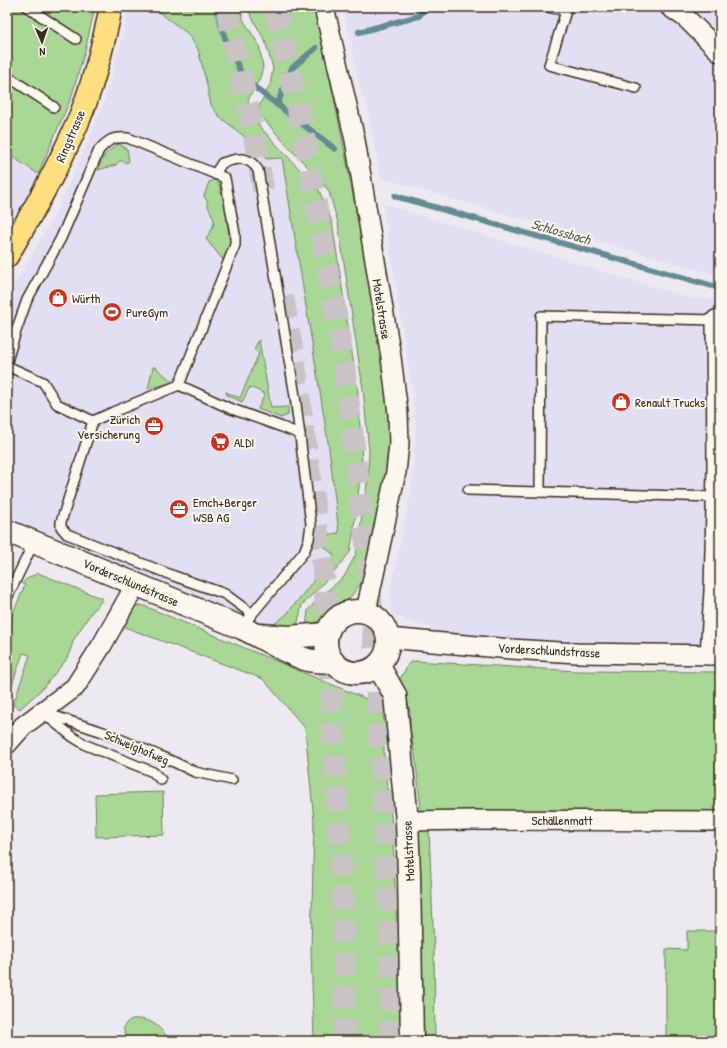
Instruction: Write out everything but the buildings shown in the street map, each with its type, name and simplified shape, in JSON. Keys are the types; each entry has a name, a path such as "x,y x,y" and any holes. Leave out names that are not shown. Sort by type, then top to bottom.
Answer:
{"main road":[{"name":"Ringstrasse","path":"7,256 50,181 77,123 93,78 111,7"}],"street":[{"name":"Motelstrasse","path":"324,7 355,140 398,413 399,444 396,472 366,611"},
{"path":"677,9 720,52"},
{"name":"Vorderschlundstrasse","path":"388,638 510,649 577,653 715,655 713,607 718,469 716,320"},
{"name":"Vorderschlundstrasse","path":"7,531 136,584 250,625 288,637 326,634"},
{"path":"7,744 23,726 75,687 102,645 136,584"},
{"path":"353,610 366,611 377,617 385,626 388,638 388,648 384,658 378,665 370,670 360,673 341,669 333,662 328,654 325,644 326,634 332,622 341,614 353,610"},
{"name":"Vorderschlundstrasse","path":"250,625 283,650 309,660 333,662"},
{"name":"Motelstrasse","path":"378,665 394,696 407,821 412,1041"},
{"name":"Schällenmatt","path":"407,821 717,821"}],"lane":[{"path":"27,7 76,39"},
{"path":"547,7 566,11 549,65 636,88"},
{"path":"7,76 54,107"},
{"path":"7,361 27,300 61,238 99,150 106,142 116,137 128,138 215,174 225,178 235,234 235,245 179,385 93,421 61,522 61,527 67,534 174,576 225,594 250,625 304,552 309,539 311,524 295,396 271,241 258,170 254,164 247,160 235,159 222,163 215,174"},
{"path":"540,492 541,316 716,320"},
{"path":"7,366 43,382 57,404 93,421"},
{"path":"179,385 228,408 282,426 300,434"},
{"path":"468,490 716,497"},
{"path":"7,598 34,542"},
{"path":"42,712 73,737 86,745 152,772 161,780"},
{"name":"Schweighofweg","path":"42,712 103,732 195,772 232,780"}],"shaded area":[{"path":"129,7 152,7 187,33 198,49 211,105 219,116 257,147 266,159 282,158 308,308 329,448 339,533 322,535 334,554 286,615 274,624 278,630 255,624 20,525 7,518 7,298 55,214 86,147 105,98"},
{"path":"343,7 720,7 720,276 381,178 366,100 362,98"},
{"path":"7,153 38,174 21,208 7,229"},
{"path":"383,204 689,298 720,300 720,646 522,642 431,635 433,628 412,623 396,616 391,612 390,593 412,487 416,424 412,389"}],"green space":[{"path":"7,7 95,7 85,51 71,98 38,174 7,153"},
{"path":"152,7 239,7 244,21 259,45 263,67 260,78 248,100 253,117 260,127 319,190 332,222 358,392 362,462 350,552 336,570 302,605 296,630 274,624 286,615 334,555 321,544 322,535 339,533 329,448 282,158 266,159 257,147 219,116 211,105 198,49 187,33"},
{"path":"247,7 315,7 364,253 384,380 390,434 384,484 360,585 348,600 325,617 306,628 308,610 321,596 344,577 356,554 368,478 369,451 363,389 338,223 329,192 322,181 290,149 260,115 259,106 270,85 273,68 265,41"},
{"path":"119,144 127,149 129,161 127,163 119,161 116,165 98,170 106,154"},
{"path":"215,180 219,184 225,206 230,244 223,260 206,239 214,224 214,220 204,196 209,182"},
{"path":"259,340 271,408 288,407 288,415 281,418 258,409 265,394 250,387 242,402 227,395 226,392 240,398 259,353 254,349"},
{"path":"153,367 155,367 173,382 148,389"},
{"path":"38,573 103,599 91,613 74,639 66,660 42,689 20,709 13,705 30,655 23,653 7,699 7,627 25,585 22,584 27,579"},
{"path":"142,605 376,703 382,711 384,720 384,762 392,824 400,988 400,1041 314,1041 311,951 314,821 305,728 263,679 122,626 135,606"},
{"path":"415,661 577,671 720,672 720,816 423,812 421,810 415,755 410,729 410,712 407,699 399,681 409,663"},
{"path":"163,792 164,835 96,837 95,794"},
{"path":"423,830 429,830 434,949 435,1041 420,1041 417,834"},
{"path":"687,931 720,931 720,1041 666,1041 666,949 687,950"},
{"path":"132,1019 142,1019 154,1023 166,1035 169,1041 129,1041 124,1031 124,1026"}],"waterway":[{"path":"216,7 225,38 244,79 335,149"},
{"path":"359,32 419,16 426,7"},
{"path":"277,105 292,68 316,48"},
{"name":"Schlossbach","path":"395,196 720,288"}],"tunnel":[{"path":"226,7 253,130 264,194"},
{"path":"275,7 305,141 343,357 370,577 390,921 391,1041"},
{"path":"283,297 295,366 324,578 344,911 345,1041"}],"place":[{"name":"Würth","path":"58,298"},
{"name":"PureGym","path":"112,312"},
{"name":"Renault Trucks","path":"621,402"},
{"name":"Zürich Versicherung","path":"154,426"},
{"name":"ALDI","path":"220,442"},
{"name":"Emch+Berger WSB AG","path":"179,509"}]}
